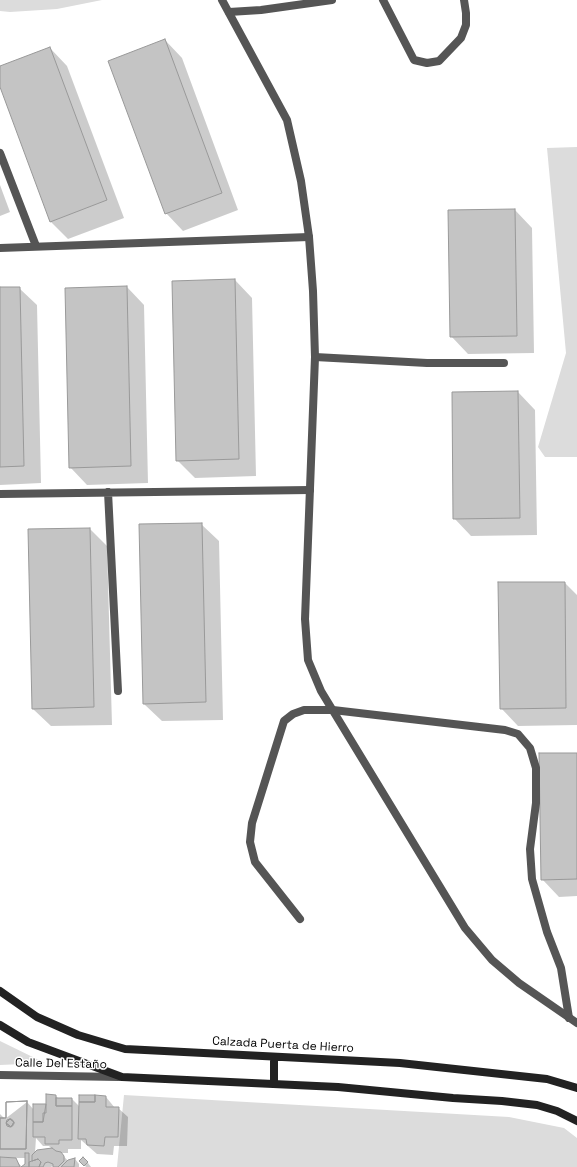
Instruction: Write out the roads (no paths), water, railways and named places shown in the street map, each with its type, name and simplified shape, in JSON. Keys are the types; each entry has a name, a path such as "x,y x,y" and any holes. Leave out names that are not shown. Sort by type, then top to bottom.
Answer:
{"street":[{"path":"222,0 287,120 301,181 309,237 313,291 315,357 305,619 308,660 321,691 465,928 492,960 519,983 577,1023"},
{"path":"228,12 262,10 332,0"},
{"path":"383,0 414,60 427,63 439,61 461,38 466,25 464,0"},
{"path":"0,153 36,246"},
{"path":"0,248 309,237"},
{"path":"315,357 427,363 504,363"},
{"path":"0,494 310,490"},
{"path":"108,492 118,691"},
{"path":"300,918 255,862 250,842 252,823 284,722 293,714 304,710 333,710 505,730 518,734 530,748 536,768 536,796 530,849 532,879 547,932 561,968 569,1018"},
{"name":"Calzada Puerta de Hierro","path":"0,991 37,1017 78,1035 125,1050 400,1063 547,1079 577,1088"},
{"path":"0,1026 28,1042 122,1077 338,1087 502,1101 537,1105 557,1111 577,1120"},
{"path":"274,1057 274,1084"},
{"name":"Calle Del Estaño","path":"0,1075 122,1077"}]}
